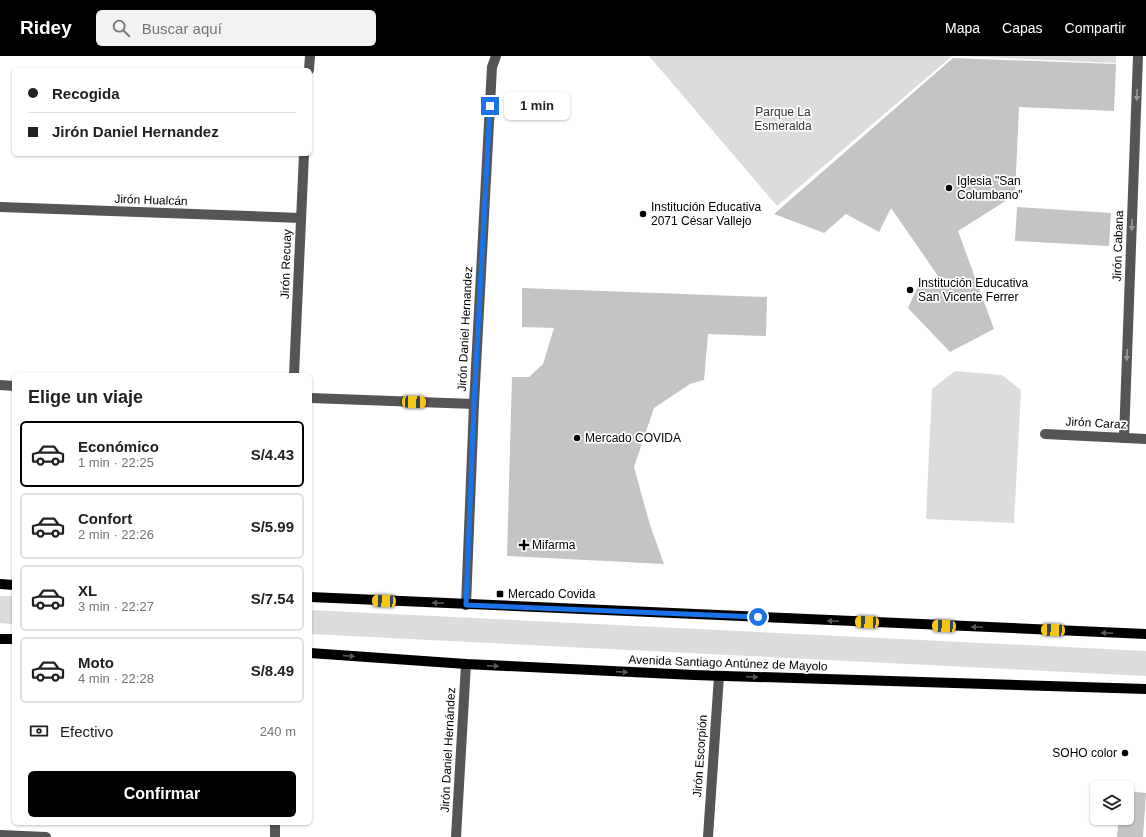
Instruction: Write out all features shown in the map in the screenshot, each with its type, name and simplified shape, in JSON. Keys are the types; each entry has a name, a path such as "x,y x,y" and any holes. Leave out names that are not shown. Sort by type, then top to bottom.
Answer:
{"main road":[{"path":"0,584 12,585"},
{"path":"312,598 1146,634"},
{"path":"0,639 12,639"},
{"name":"Avenida Santiago Antúnez de Mayolo","path":"312,653 466,664 719,676 1146,689"}],"street":[{"path":"309,68 310,56"},
{"name":"Jirón Daniel Hernandez","path":"466,605 474,404 492,66 496,56"},
{"name":"Jirón Cabana","path":"1124,438 1138,56"},
{"name":"Jirón Recuay","path":"294,373 304,156"},
{"name":"Jirón Hualcán","path":"0,207 301,218"},
{"path":"0,385 12,386"},
{"path":"312,398 474,404"},
{"name":"Jirón Caraz","path":"1045,434 1146,439"},
{"name":"Jirón Daniel Hernández","path":"456,837 466,664"},
{"name":"Jirón Escorpión","path":"708,837 719,676"},
{"path":"274,837 275,825"},
{"path":"0,835 46,837"}],"green space":[{"name":"Parque La Esmeralda","path":"649,56 952,56 777,206"},
{"path":"961,56 1116,56 1116,63"},
{"path":"955,371 1002,375 1021,390 1014,523 926,519 932,389"},
{"path":"0,596 12,596 12,624 0,623"},
{"path":"312,610 1146,651 1146,676 312,634"}],"building":[{"path":"953,58 1116,64 1114,111 1019,107 1015,195 958,231 994,329 950,352 908,308 918,286 938,276 891,208 879,232 846,214 824,233 774,214"},
{"path":"1017,207 1111,213 1109,246 1015,241"},
{"name":"Mercado COVIDA","path":"522,288 767,297 766,336 708,334 704,380 690,384 654,408 634,467 650,525 664,564 507,556 512,377 529,377 543,364 554,328 522,327"},
{"path":"1134,792 1146,793 1143,837 1117,837 1118,825 1134,825"}],"place":[{"name":"Iglesia \"San Columbano\"","path":"949,188"},
{"name":"Institución Educativa 2071 César Vallejo","path":"643,214"},
{"name":"Institución Educativa San Vicente Ferrer","path":"910,290"},
{"name":"Mercado COVIDA","path":"577,438"},
{"name":"Mifarma","path":"524,545"},
{"name":"Mercado Covida","path":"500,594"},
{"name":"SOHO color","path":"1125,753"}],"route":[{"path":"490,106 474,404 466,605 758,617"}]}
